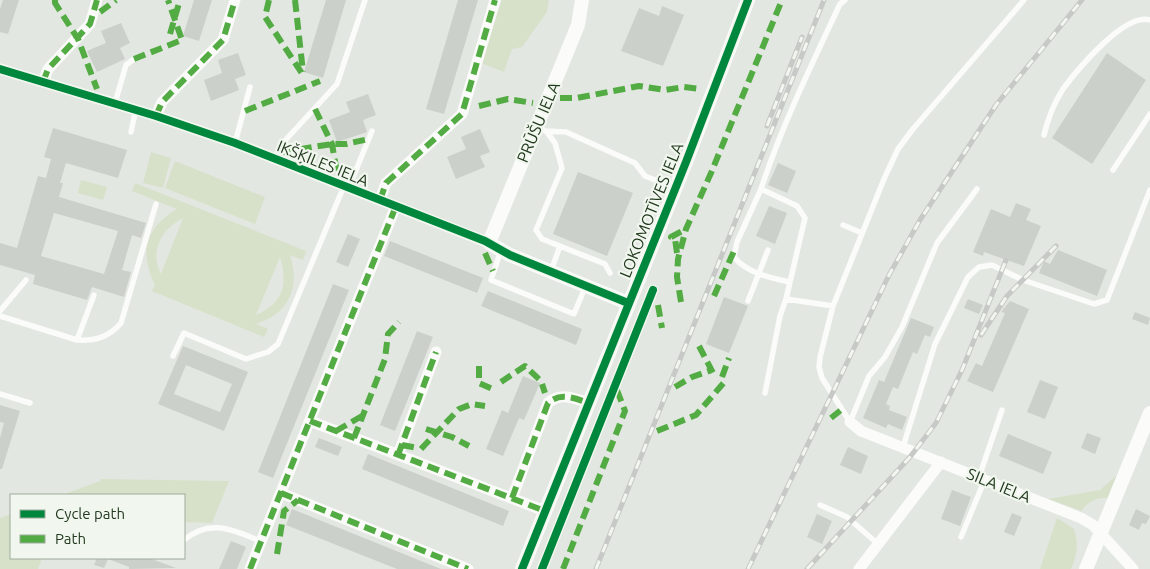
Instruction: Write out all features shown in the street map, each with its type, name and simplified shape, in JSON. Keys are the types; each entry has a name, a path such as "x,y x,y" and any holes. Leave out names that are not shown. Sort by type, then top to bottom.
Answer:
{"street":[{"path":"43,82 48,69 90,24 97,0"},
{"path":"156,116 162,102 223,40 235,0"},
{"path":"380,200 386,183 462,114 495,0"},
{"name":"PRŪŠU IELA","path":"495,246 541,129 578,25 582,0"},
{"name":"LOKOMOTĪVES IELA","path":"522,569 675,188 748,0"},
{"name":"IKŠĶILES IELA","path":"0,69 136,109 235,143 495,246 551,272 628,303"},
{"path":"250,569 260,540 281,493 396,206"},
{"path":"398,455 436,352"},
{"path":"512,498 548,403 553,399 561,397 574,398 588,403"},
{"path":"1086,569 1102,534 1150,413"},
{"path":"310,421 544,511"},
{"name":"SILA IELA","path":"850,422 861,431 1081,518 1102,534 1133,569"},
{"path":"859,569 941,462"},
{"path":"281,493 467,565"}],"lane":[{"path":"275,158 280,146 337,84 365,0"},
{"path":"790,282 759,273 740,264 734,257 734,251 761,189 771,157 804,82 840,4 845,0"},
{"path":"850,422 822,378 818,367 833,306 862,233 898,149 1024,0"},
{"path":"1044,135 1048,117 1063,89 1088,58 1131,22 1145,19 1150,20"},
{"path":"115,103 126,65 134,58"},
{"path":"235,143 250,87"},
{"path":"131,132 136,109"},
{"path":"1113,170 1150,114"},
{"path":"541,129 566,132 635,163 645,176 675,188"},
{"path":"541,129 555,143 562,168 536,230 542,239 605,264 610,272"},
{"path":"173,356 184,333 246,359 268,352 278,344 372,131"},
{"path":"761,189 797,206 805,218 786,299 780,316 765,394"},
{"path":"850,422 869,376 885,357 902,327 937,243 977,189"},
{"path":"903,447 935,344 968,277 979,267 992,265 1023,280 1078,300 1094,304 1106,300 1150,190"},
{"path":"0,316 77,340 92,341 113,332 121,322 156,204"},
{"path":"843,225 862,233"},
{"path":"495,246 491,280 574,314 586,285"},
{"path":"551,272 560,246"},
{"path":"748,301 768,250"},
{"path":"0,311 26,280"},
{"path":"77,340 94,295"},
{"path":"786,299 833,306"},
{"path":"0,394 30,403"},
{"path":"961,537 982,478 1002,410"},
{"path":"820,506 847,517 878,544"},
{"path":"185,540 211,527 219,526 260,540"}],"green space":[{"path":"502,0 549,0 547,12 522,47 512,49 504,72 481,63"},
{"path":"151,152 171,158 163,188 143,183"},
{"path":"175,161 265,197 255,224 165,188"},
{"path":"81,180 107,187 103,200 78,193"},
{"path":"135,183 306,251 303,260 290,255 294,278 293,288 284,306 268,319 256,324 268,329 264,337 152,291 155,285 147,262 146,251 148,242 158,224 177,209 132,191","holes":["183,218 161,274 156,257 157,249 169,228","280,257 284,276 282,291 273,304 256,315"]},
{"path":"1117,475 1108,498 1100,498 1093,501 1086,505 1082,511 1048,499 1100,490"},
{"path":"101,479 229,481 212,523 185,522 185,494 65,494"},
{"path":"10,514 10,559 42,559 38,569 0,569 0,518"},
{"path":"1057,518 1074,529 1077,545 1075,559 1071,569 1040,569"}],"building":[{"path":"3,0 19,0 8,34 0,32 0,9"},
{"path":"194,0 212,0 199,41 183,36"},
{"path":"326,0 346,0 323,78 304,72"},
{"path":"458,0 478,0 444,114 426,109"},
{"path":"662,6 684,15 663,66 621,51 639,8 659,16"},
{"path":"121,23 130,43 120,48 125,59 97,72 87,51 106,43 101,31"},
{"path":"238,53 246,75 235,79 239,90 211,101 204,80 222,73 218,60"},
{"path":"1107,53 1146,80 1092,164 1052,138"},
{"path":"368,94 376,115 363,120 367,132 337,142 329,120 350,112 346,102"},
{"path":"53,128 127,150 118,178 66,163 60,183 63,183 59,197 146,223 141,238 132,235 122,270 131,272 124,297 92,287 87,300 33,284 35,275 0,265 0,243 17,248 38,176 46,178 51,159 44,157","holes":["54,213 118,231 104,274 41,256"]},
{"path":"480,129 490,152 480,156 485,167 456,179 447,157 466,149 461,137"},
{"path":"778,163 796,171 787,193 768,185"},
{"path":"578,172 633,193 607,256 553,234"},
{"path":"1016,203 1031,209 1026,220 1041,226 1024,266 984,252 983,256 973,252 991,209 1010,217"},
{"path":"769,206 787,213 775,244 756,236"},
{"path":"348,234 360,239 348,267 336,262"},
{"path":"390,241 483,278 477,293 384,256"},
{"path":"1058,250 1107,270 1097,296 1039,273 1044,261 1050,264"},
{"path":"333,284 349,290 273,478 258,472"},
{"path":"488,291 582,329 576,345 481,306"},
{"path":"724,297 748,306 729,353 706,344"},
{"path":"968,299 983,305 979,314 964,308"},
{"path":"1010,301 1029,309 993,392 967,381 976,363 982,366 1005,313 1001,312"},
{"path":"1135,312 1150,318 1148,325 1132,319"},
{"path":"911,318 934,327 930,337 925,335 917,354 913,352 898,389 893,387 886,404 890,406 889,410 907,417 902,430 888,424 886,428 863,418 879,380 884,382"},
{"path":"417,331 433,337 395,431 380,425"},
{"path":"183,346 248,372 224,431 158,404","holes":["186,365 232,384 220,412 174,394"]},
{"path":"523,376 540,383 524,420 519,418 503,456 486,449 502,410 508,413"},
{"path":"1040,380 1058,387 1045,419 1027,412"},
{"path":"0,405 20,411 2,469 0,469 0,438 4,423 0,422"},
{"path":"1087,433 1101,438 1095,454 1081,448"},
{"path":"1008,434 1052,452 1043,474 999,456"},
{"path":"319,438 342,447 338,456 315,447"},
{"path":"848,447 868,456 861,474 840,465"},
{"path":"368,454 509,511 503,526 362,469"},
{"path":"952,490 971,497 960,526 941,519"},
{"path":"292,509 441,569 397,569 286,525"},
{"path":"1136,509 1150,516 1146,524 1142,523 1139,530 1129,525"},
{"path":"1012,513 1022,517 1014,536 1004,532"},
{"path":"817,514 832,521 822,544 807,537"},
{"path":"231,541 246,547 237,569 219,569"},
{"path":"97,559 108,559 104,568 94,565"},
{"path":"108,559 152,559 176,568 129,569 129,567"}],"railway":[{"path":"596,569 824,0"},
{"path":"748,569 889,275 920,220 996,105 1082,0"},
{"path":"767,126 802,37"},
{"path":"981,335 1007,296 1056,246"},
{"path":"807,569 910,457 936,423 962,370 1006,260"}],"marked path":[{"path":"55,0 55,3 78,39 97,89"},
{"path":"43,82 48,69 90,24 97,0"},
{"path":"100,12 116,0"},
{"path":"134,59 182,40 168,0"},
{"path":"170,34 180,0"},
{"path":"156,116 162,102 223,40 235,0"},
{"path":"269,0 265,17 303,75"},
{"path":"295,0 303,72"},
{"path":"380,200 386,183 462,114 495,0"},
{"path":"681,302 677,277 678,259 686,229 782,0"},
{"path":"245,111 320,81"},
{"path":"560,98 577,98 639,86 665,90 684,87 701,89"},
{"path":"479,106 508,99 533,103"},
{"path":"315,109 332,144 337,173"},
{"path":"282,152 332,144 346,144 369,139"},
{"path":"250,569 396,206"},
{"path":"677,253 675,239 671,237 686,229"},
{"path":"714,296 734,251"},
{"path":"485,253 493,271"},
{"path":"658,305 662,328"},
{"path":"354,438 385,359 388,334 399,322"},
{"path":"699,346 713,373"},
{"path":"398,455 436,352"},
{"path":"722,377 729,358"},
{"path":"479,366 479,383 495,390"},
{"path":"501,382 525,366 541,381 545,393"},
{"path":"675,387 692,377 709,371"},
{"path":"657,431 696,415 727,379"},
{"path":"563,569 625,411 615,385"},
{"path":"512,498 548,403 563,397 588,403"},
{"path":"421,449 459,409 472,404 485,406"},
{"path":"831,418 841,410"},
{"path":"336,431 362,416"},
{"path":"310,421 545,511"},
{"path":"426,429 452,437 469,446"},
{"path":"402,445 418,448"},
{"path":"281,493 468,569"},
{"path":"277,554 284,511 298,500"}],"cycle path":[{"path":"522,569 686,162 748,0"},
{"path":"0,69 156,116 235,143 485,241 510,255 628,303"},
{"path":"542,569 653,290"}]}
